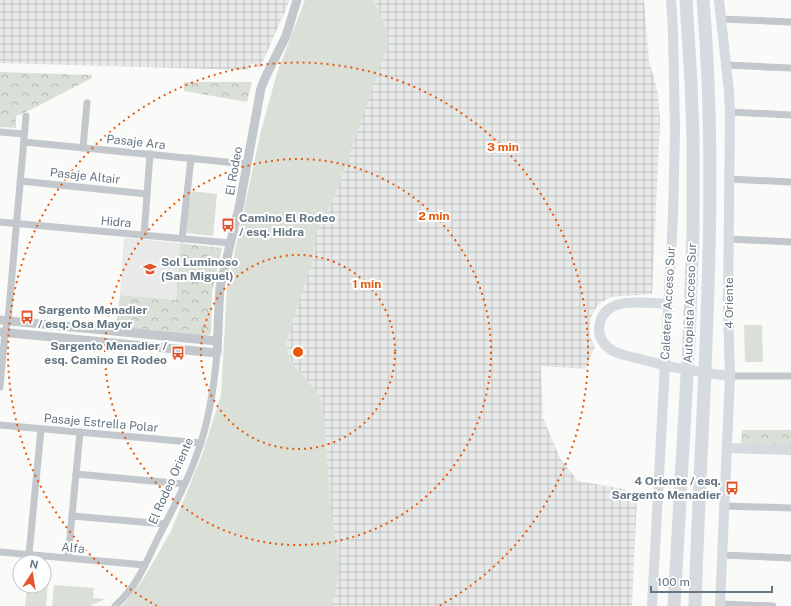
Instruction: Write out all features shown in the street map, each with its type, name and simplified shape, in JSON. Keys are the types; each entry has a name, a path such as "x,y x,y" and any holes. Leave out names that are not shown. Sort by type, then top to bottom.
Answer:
{"highway":[{"name":"Autopista Acceso Sur","path":"674,606 687,380 693,235 693,131 686,0"},
{"name":"Autopista Acceso Sur","path":"695,606 709,271 709,127 703,0"}],"main road":[{"name":"Caletera Acceso Sur","path":"652,606 673,216 675,132 671,0"},
{"name":"4 Oriente","path":"719,0 730,112 726,375 727,448 720,605"},
{"path":"668,304 623,303 608,309 601,319 599,328 602,340 608,347 617,352 644,360 690,370 726,375"},
{"path":"727,448 791,450"}],"street":[{"name":"El Rodeo","path":"217,353 221,282 240,203 260,95 263,82 286,36 297,0"},
{"path":"721,19 791,22"},
{"path":"726,65 791,68"},
{"path":"83,148 87,103"},
{"path":"730,112 791,115"},
{"path":"0,387 2,332 16,223 26,116"},
{"name":"Pasaje Ara","path":"0,132 24,138 83,148 247,164"},
{"path":"144,235 150,154"},
{"path":"182,239 191,158"},
{"path":"729,179 791,182"},
{"name":"Pasaje Altair","path":"20,181 147,194"},
{"name":"Hidra","path":"0,222 230,243"},
{"path":"729,239 791,242"},
{"path":"4,320 217,341"},
{"path":"2,332 217,353"},
{"name":"El Rodeo Oriente","path":"115,606 131,590 145,565 195,461 207,420 217,353"},
{"path":"726,375 791,376"},
{"name":"Pasaje Estrella Polar","path":"0,425 201,443"},
{"path":"29,554 41,429"},
{"path":"68,558 80,432"},
{"path":"76,474 184,484"},
{"path":"725,506 791,508"},
{"path":"72,516 165,524"},
{"name":"Alfa","path":"0,552 29,554"},
{"path":"722,555 791,558"},
{"name":"Alfa","path":"52,556 145,565"},
{"path":"720,605 773,606"}],"shaded area":[{"path":"0,0 290,0 260,68 252,63 247,70 0,63"},
{"path":"373,0 644,0 649,61 658,94 660,120 652,294 611,297 600,303 591,318 590,336 595,347 585,369 541,366 543,418 560,458 578,481 624,489 637,496 632,606 331,606 335,594 325,426 321,399 308,381 290,361 286,345 313,260 316,232 334,199 381,14"},
{"name":"Sol Luminoso (San Miguel)","path":"124,238 180,243 176,300 120,295"}],"green space":[{"path":"305,0 373,0 381,14 389,41 334,199 316,232 313,260 286,345 290,361 308,381 321,399 325,426 330,503 340,568 335,594 331,606 122,606 144,578 171,531 202,455 221,395 227,288 261,131 277,73"},
{"path":"0,72 92,75 92,78 16,116 16,128 0,127"},
{"path":"184,82 252,82 247,102 184,91"},
{"path":"191,191 217,194 213,236 186,233"},
{"path":"180,243 222,248 212,293 211,333 207,336 116,329 120,295 176,300"},
{"path":"744,325 762,325 763,362 745,362"},
{"path":"742,430 791,430 791,445 741,444"},
{"path":"54,585 94,588 93,598 105,599 90,606 52,606"},
{"path":"26,594 47,594 46,606 25,606"}],"place":[{"name":"Camino El Rodeo / esq. Hidra","path":"228,225"},
{"name":"Sol Luminoso (San Miguel)","path":"150,269"},
{"name":"Sargento Menadier / esq. Osa Mayor","path":"27,317"},
{"name":"Sargento Menadier / esq. Camino El Rodeo","path":"178,353"},
{"name":"4 Oriente / esq. Sargento Menadier","path":"732,488"}]}
